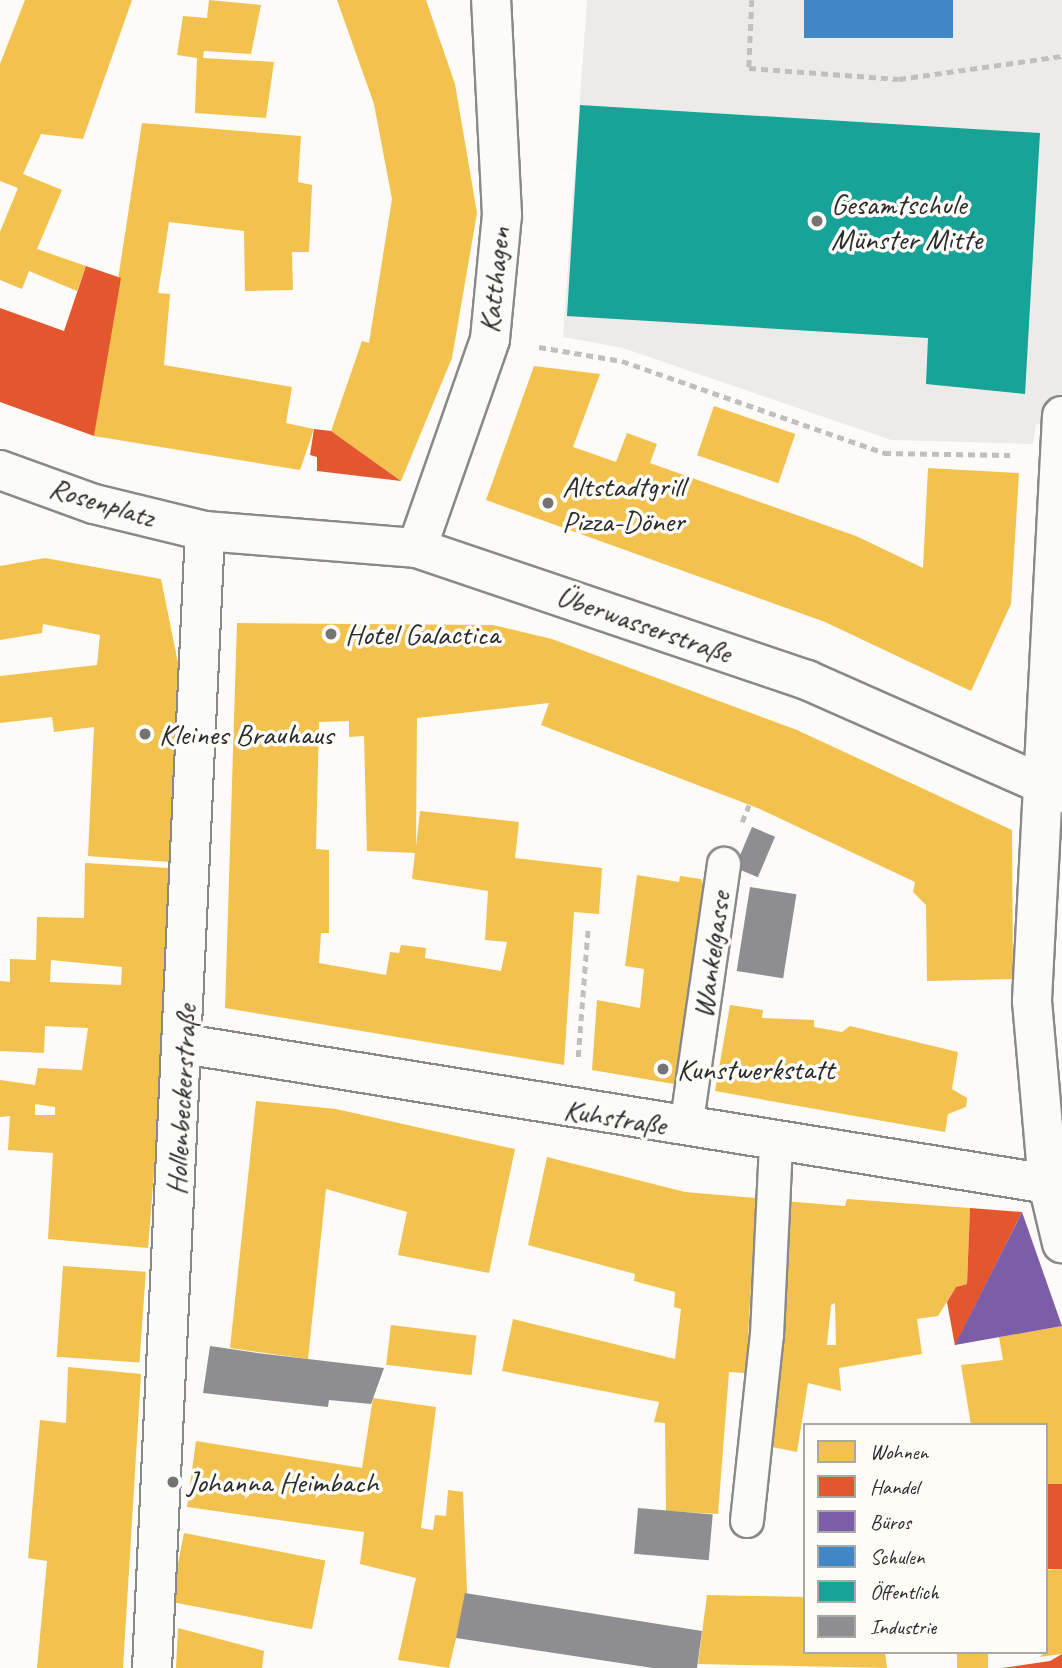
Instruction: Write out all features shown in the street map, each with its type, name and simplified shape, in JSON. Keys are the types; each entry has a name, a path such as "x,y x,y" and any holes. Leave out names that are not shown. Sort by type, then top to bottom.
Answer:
{"street":[{"name":"Katthagen","path":"417,548 490,339 502,215 491,0"},
{"path":"1062,416 1053,788 1032,1001 1048,1184 1062,1242"},
{"name":"Rosenplatz","path":"0,470 94,504 205,531"},
{"name":"Überwasserstraße","path":"205,531 417,548 807,680 1053,788"},
{"name":"Hollenbeckerstraße","path":"152,1668 184,1044 205,531"},
{"name":"Kuhstraße","path":"184,1044 776,1143 1048,1184"}],"lane":[{"name":"Wankelgasse","path":"686,1128 724,864"},
{"path":"747,1521 767,1335 776,1143"}],"path":[{"path":"752,0 750,68 899,79 1062,56"},
{"path":"490,339 622,361 884,453 1061,440"},
{"path":"743,821 749,805"},
{"path":"577,1067 588,926"}],"shaded area":[{"name":"Gesamtschule Münster Mitte","path":"587,0 1062,0 1062,425 1036,424 1033,444 891,440 623,348 563,337"}],"building: Wohnen":[{"path":"25,0 132,0 83,139 41,134 23,174 62,190 37,249 86,266 77,291 29,271 22,289 0,280 0,232 18,188 0,181 0,64"},
{"path":"209,0 261,5 251,54 204,51 203,58 274,62 266,118 195,113 197,58 177,55 183,16 207,18"},
{"path":"337,0 426,0 455,84 477,213 452,358 401,481 331,431 362,341 369,343 392,199 374,104"},
{"path":"142,123 301,136 298,182 312,185 309,252 292,252 293,290 245,291 244,231 169,222 158,293 170,294 164,365 292,387 286,423 314,429 300,470 94,436"},
{"path":"534,366 600,374 573,447 616,462 627,433 657,444 650,463 856,536 923,568 928,468 1019,473 1011,604 971,691 825,622 486,500"},
{"path":"714,406 795,434 778,483 697,455"},
{"path":"45,558 161,579 178,663 169,862 88,856 94,727 54,732 52,717 0,723 0,676 97,665 100,635 43,624 42,633 0,640 0,566"},
{"path":"237,623 493,625 552,639 797,730 1012,830 1013,979 927,981 926,905 913,892 915,882 760,809 541,725 549,703 417,718 416,847 420,811 519,822 515,858 602,868 599,914 574,912 564,1065 225,1008","holes":["349,721 349,737 364,736 367,851 415,853 412,879 488,891 485,940 507,942 501,971 425,958 426,948 401,945 399,953 390,952 386,975 319,963 321,933 329,933 329,850 316,849 319,722"]},
{"path":"85,863 169,868 163,1059 148,1248 48,1239 53,1153 8,1150 10,1116 0,1117 0,1080 35,1085 38,1068 82,1070 88,1028 45,1026 44,1053 0,1051 0,981 10,982 10,959 36,960 37,917 84,918","holes":["51,960 122,967 121,985 50,982","35,1104 55,1107 55,1115 35,1115"]},
{"path":"637,875 679,882 680,876 701,879 704,886 674,1084 592,1070 597,1000 640,1008 644,969 625,966"},
{"path":"730,1005 763,1010 762,1018 814,1020 814,1027 842,1032 850,1026 958,1052 952,1089 967,1098 966,1107 948,1114 945,1132 715,1091"},
{"path":"256,1101 336,1109 515,1149 489,1273 398,1255 407,1212 326,1189 308,1359 230,1348"},
{"path":"547,1157 685,1192 756,1198 746,1373 729,1372 718,1514 666,1511 665,1423 654,1422 659,1402 502,1371 513,1319 675,1359 681,1309 674,1307 675,1292 634,1281 635,1274 528,1245"},
{"path":"847,1199 970,1208 967,1284 956,1287 938,1316 917,1319 922,1354 839,1368 841,1391 808,1383 797,1452 767,1446 783,1201 845,1206","holes":["835,1303 836,1345 827,1345 831,1305"]},
{"path":"63,1266 146,1272 139,1363 57,1357"},
{"path":"391,1325 476,1335 471,1375 386,1365"},
{"path":"1062,1326 1062,1484 1048,1487 1048,1423 971,1423 961,1365 1003,1360 999,1337"},
{"path":"68,1367 141,1374 123,1668 37,1668 47,1561 28,1558 40,1420 66,1423"},
{"path":"373,1398 436,1407 421,1528 433,1530 435,1515 446,1516 448,1490 463,1492 467,1592 449,1668 398,1660 416,1578 360,1564 364,1532 187,1507 196,1441 362,1468"},
{"path":"184,1533 325,1560 312,1629 171,1602"},
{"path":"1062,1569 1062,1654 1039,1657 1048,1654 1048,1570"},
{"path":"707,1595 803,1597 803,1654 885,1654 887,1668 698,1664"},
{"path":"178,1628 264,1651 262,1668 176,1668"},
{"path":"957,1654 988,1654 988,1668 957,1668"}],"building: Handel":[{"path":"86,266 121,278 94,436 0,402 0,308 64,331"},
{"path":"314,429 331,431 401,481 317,471 317,457 310,455"},
{"path":"970,1208 1022,1212 955,1346 947,1302 956,1287 967,1284"},
{"path":"1048,1484 1062,1484 1062,1569 1048,1569"},
{"path":"1062,1654 1062,1668 1002,1668 1050,1661"}],"building: Büros":[{"path":"1022,1212 1062,1326 955,1345"}],"building: Schulen":[{"path":"804,0 953,0 953,38 804,38"}],"building: Öffentlich":[{"path":"580,105 1040,133 1025,394 926,384 928,338 567,316"}],"building: Industrie":[{"path":"752,827 775,837 758,877 735,868"},
{"path":"750,887 796,894 783,978 737,971"},
{"path":"210,1346 384,1368 371,1404 329,1400 328,1407 203,1393"},
{"path":"638,1508 713,1515 709,1560 634,1554"},
{"path":"465,1593 702,1631 697,1668 653,1668 456,1638"}],"place":[{"name":"Gesamtschule Münster Mitte","path":"817,221"},
{"name":"Altstadtgrill Pizza-Döner","path":"548,503"},
{"name":"Hotel Galactica","path":"331,634"},
{"name":"Kleines Brauhaus","path":"145,734"},
{"name":"Kunstwerkstatt","path":"663,1069"},
{"name":"Johanna Heimbach","path":"173,1482"}]}
